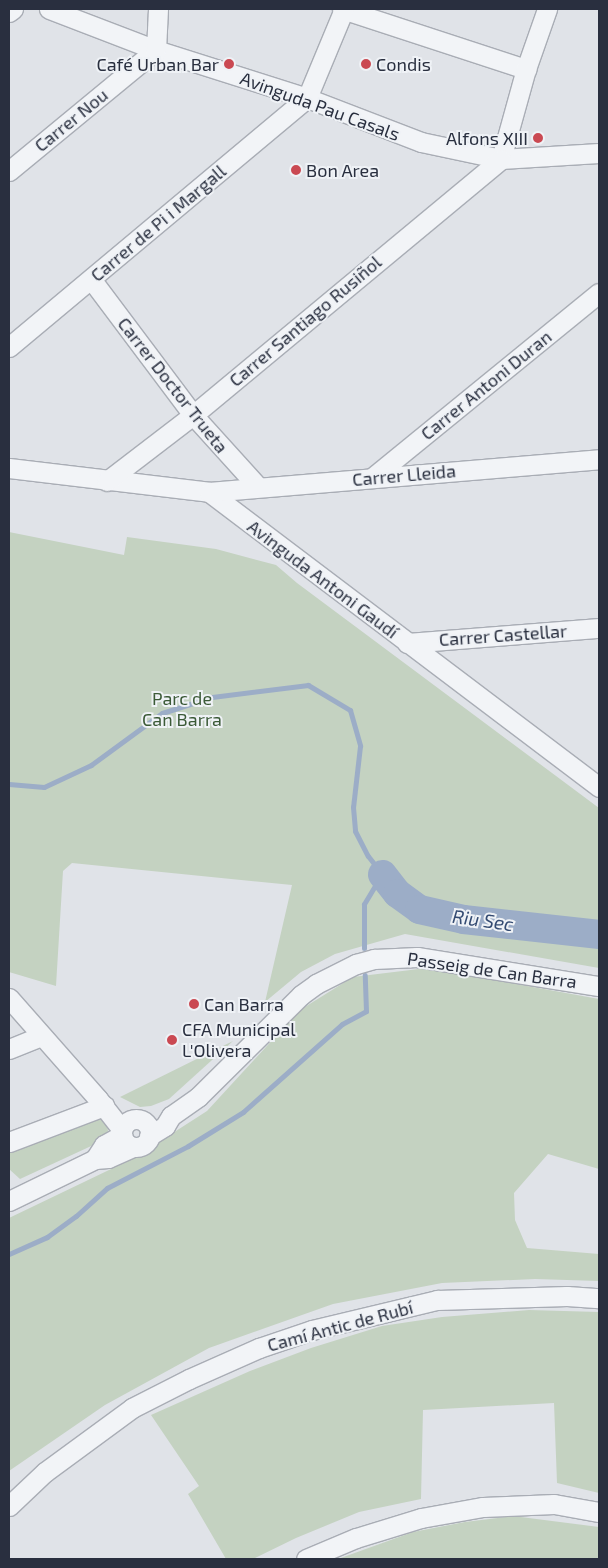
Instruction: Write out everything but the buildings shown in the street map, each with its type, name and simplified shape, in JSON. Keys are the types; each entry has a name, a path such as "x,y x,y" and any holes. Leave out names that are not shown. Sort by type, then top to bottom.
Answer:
{"street":[{"path":"9,12 13,9"},
{"name":"Avinguda Pau Casals","path":"49,9 156,50 307,98 421,142 501,158 599,153"},
{"path":"156,50 158,9"},
{"path":"307,98 344,9 526,69"},
{"path":"501,158 526,69 546,9"},
{"name":"Carrer Nou","path":"9,171 156,50"},
{"name":"Carrer de Pi i Margall","path":"9,347 307,98"},
{"name":"Carrer Santiago Rusiñol","path":"107,481 193,414 501,158"},
{"name":"Carrer Doctor Trueta","path":"91,279 193,414 258,487"},
{"name":"Carrer Antoni Duran","path":"373,477 599,294"},
{"name":"Carrer Lleida","path":"208,492 599,459"},
{"path":"9,468 208,492"},
{"name":"Avinguda Antoni Gaudí","path":"208,492 599,787"},
{"name":"Carrer Castellar","path":"407,643 599,628"},
{"name":"Passeig de Can Barra","path":"9,1201 95,1159 108,1158 133,1132 165,1126 171,1116 198,1097 302,995 316,984 356,964 374,959 417,957 599,986"},
{"path":"9,998 104,1106 120,1113 133,1132"},
{"path":"9,1049 42,1036"},
{"path":"9,1142 104,1106"},
{"name":"Camí Antic de Rubí","path":"9,1506 45,1472 132,1408 189,1379 259,1348 312,1330 437,1300 567,1296 599,1298"},
{"path":"306,1559 356,1538 421,1518 483,1507 554,1504 599,1512"}],"green space":[{"name":"Parc de Can Barra","path":"9,532 124,555 127,537 216,549 276,565 297,583 599,808 599,968 405,934 335,954 301,972 265,1002 292,885 72,863 63,871 56,986 9,972"},
{"path":"427,968 599,999 599,1169 548,1154 514,1193 515,1220 527,1248 599,1254 599,1281 535,1279 442,1283 333,1304 209,1348 105,1405 9,1471 9,1218 134,1158 207,1111 300,1010 353,977"},
{"path":"233,1041 169,1099 151,1106 140,1107 120,1097"},
{"path":"94,1116 103,1118 107,1124 108,1131 102,1141 20,1179 9,1169 9,1149"},
{"path":"529,1310 599,1312 599,1493 557,1483 554,1403 423,1410 421,1499 359,1512 296,1538 253,1559 226,1559 188,1494 199,1486 151,1415 250,1371 311,1348 382,1326 442,1317"},
{"path":"513,1516 599,1527 599,1559 338,1559 413,1532 465,1522"}],"waterway":[{"path":"9,784 44,787 91,765 162,713 212,697 308,685 350,710 360,746 353,807 355,831 368,856 382,874 364,904 364,948"},
{"name":"Riu Sec","path":"382,874 397,893 419,909 463,919 599,934"},
{"path":"9,1254 47,1237 76,1216 107,1188 188,1146 243,1112 342,1024 366,1011 365,975"}],"place":[{"name":"Café Urban Bar","path":"229,64"},
{"name":"Condis","path":"366,64"},
{"name":"Alfons XIII","path":"538,138"},
{"name":"Bon Area","path":"296,170"},
{"name":"Can Barra","path":"194,1004"},
{"name":"CFA Municipal L'Olivera","path":"172,1040"}]}
